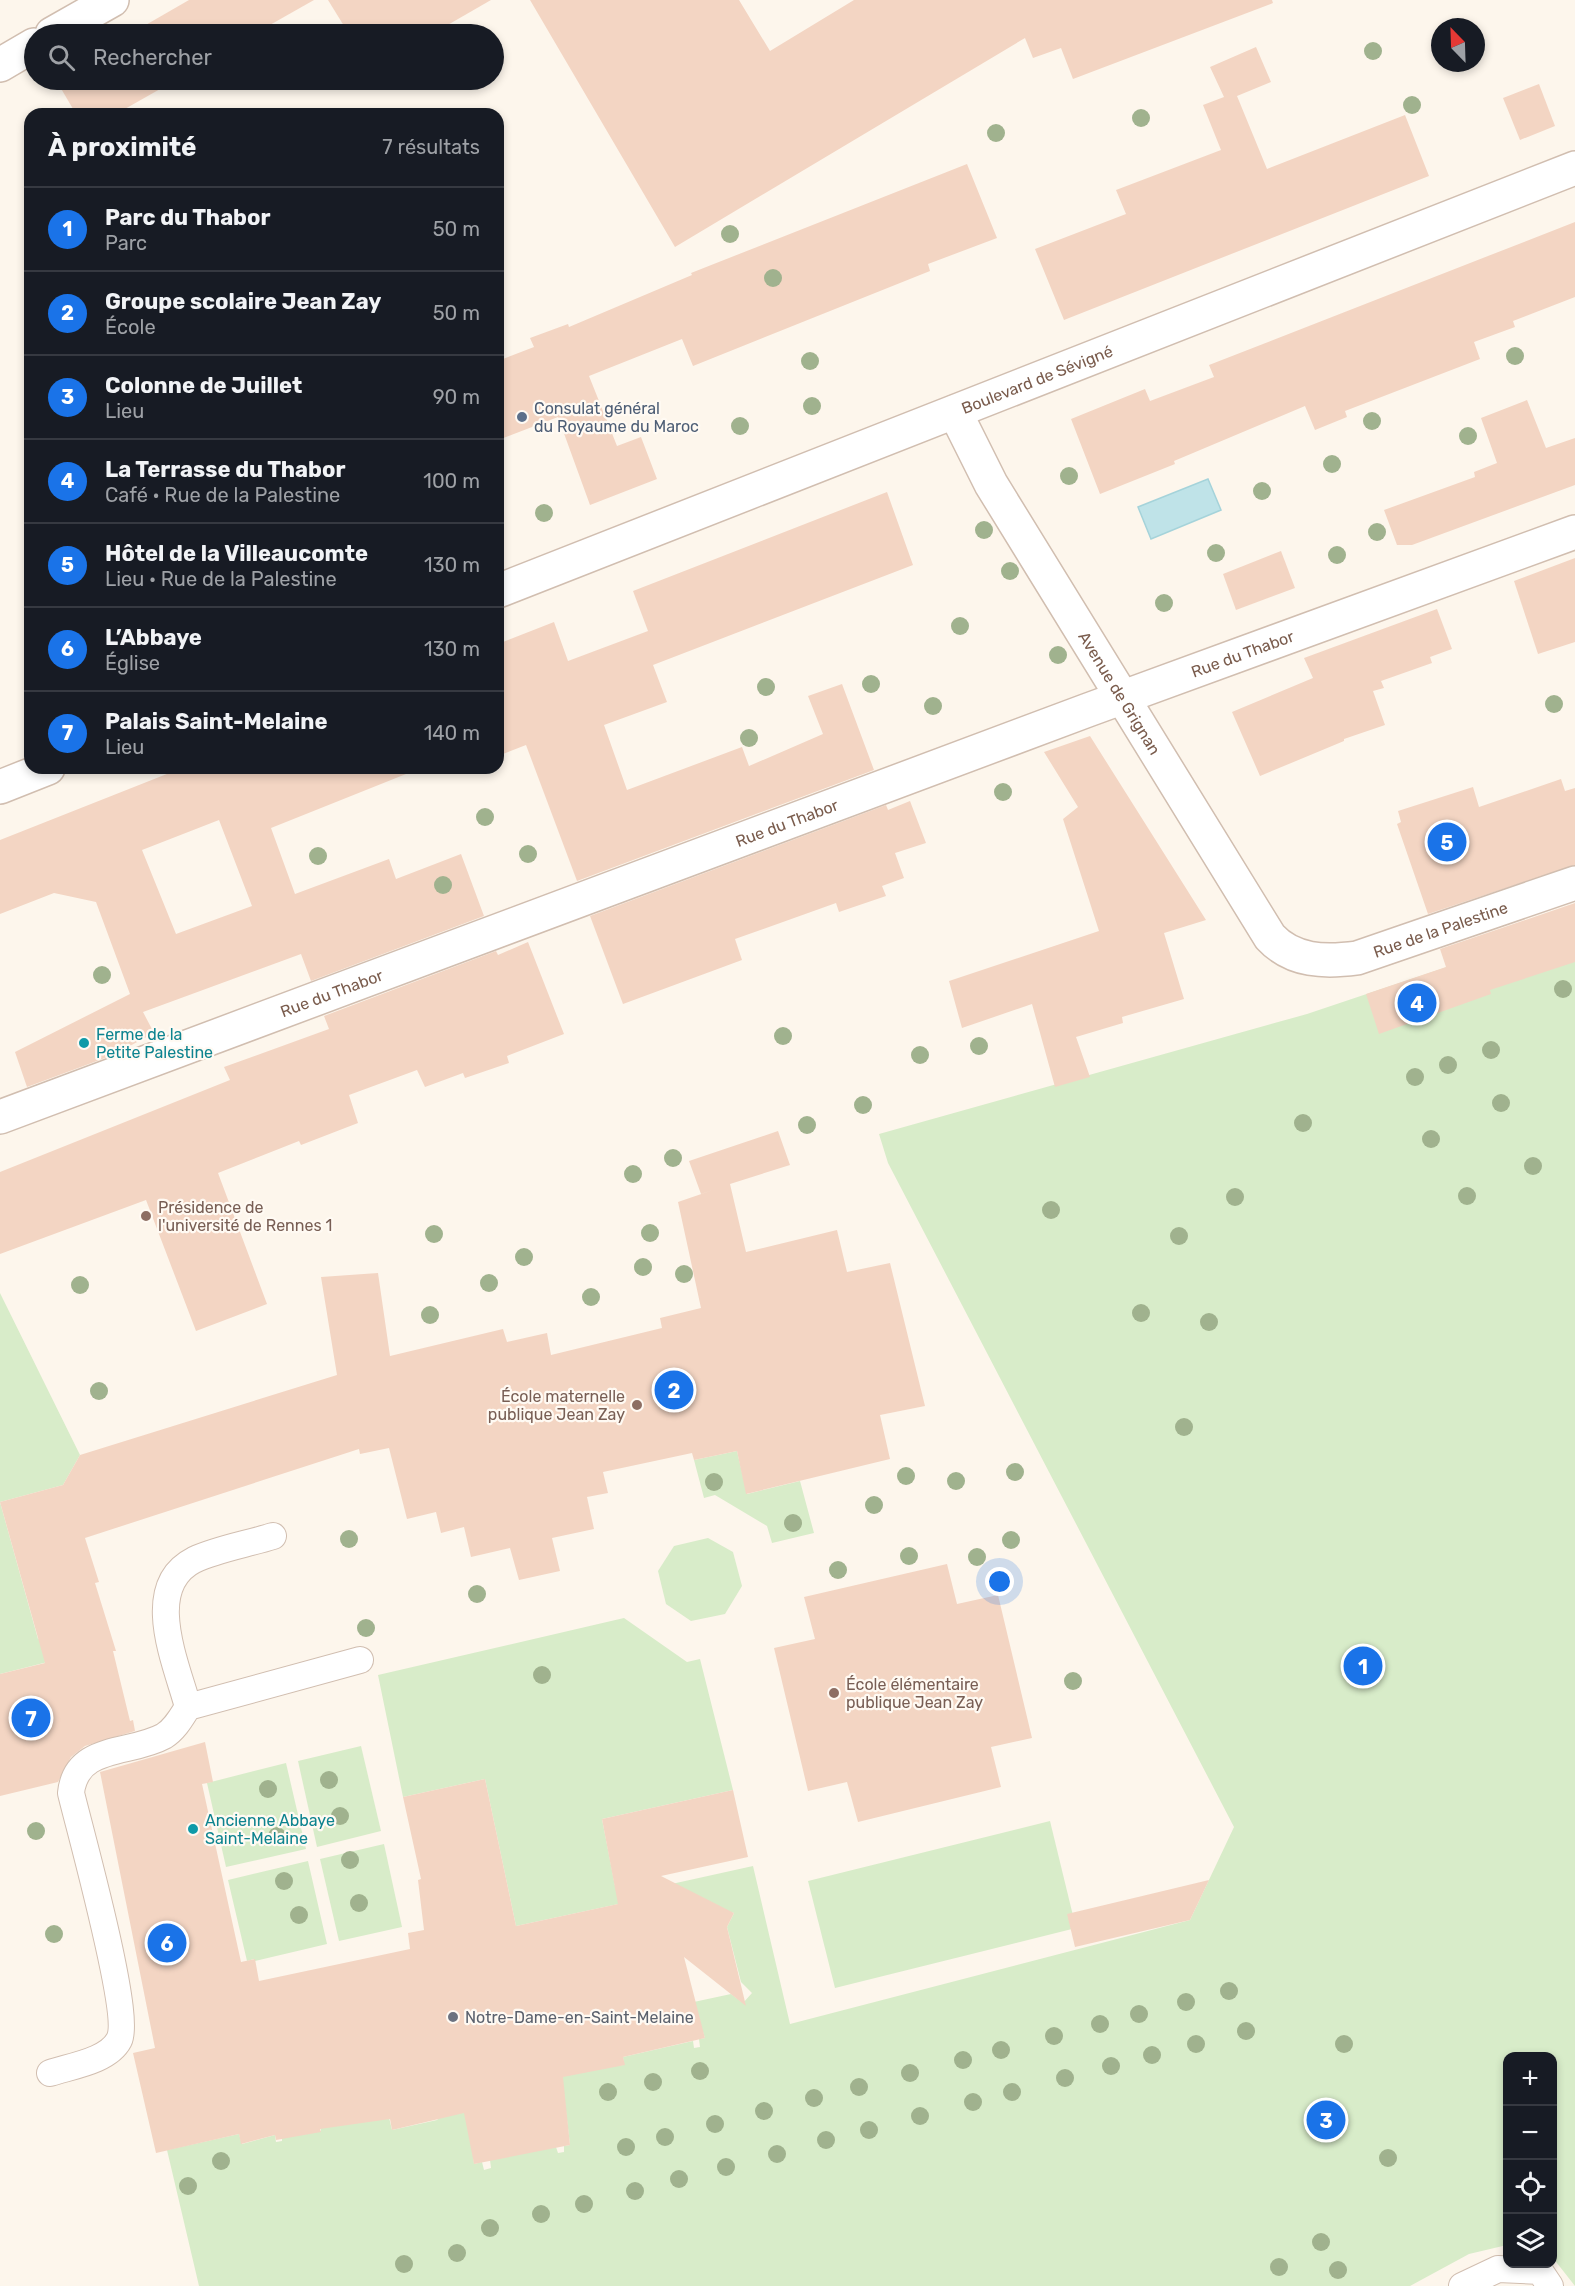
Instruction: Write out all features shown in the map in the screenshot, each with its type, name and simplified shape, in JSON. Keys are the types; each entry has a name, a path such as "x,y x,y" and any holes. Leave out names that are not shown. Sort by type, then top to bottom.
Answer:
{"street":[{"path":"70,24 112,0"},
{"path":"0,65 24,51"},
{"name":"Boulevard de Sévigné","path":"504,589 1575,168"},
{"name":"Avenue de Grignan","path":"955,412 991,484 1270,937 1280,948 1303,958"},
{"name":"Rue du Thabor","path":"0,1117 1575,532"},
{"path":"0,787 33,774"},
{"name":"Rue de la Palestine","path":"1303,958 1337,961 1357,958 1575,883"}],"lane":[{"path":"188,1707 165,1618 165,1602 170,1586 179,1571 194,1560 273,1536"},
{"path":"50,2073 102,2055 113,2048 120,2039 122,2027 119,1992 71,1793 73,1777 82,1764 99,1756 163,1737 173,1730 188,1707 360,1660"},
{"path":"1462,2286 1498,2269 1540,2271 1550,2286"}],"green space":[{"path":"1575,924 1575,2286 1557,2263 1557,2052 1503,2052 1503,2246 1469,2254 1410,2286 199,2286 167,2150 239,2134 242,2144 275,2135 276,2142 282,2141 282,2133 321,2131 320,2125 387,2109 392,2130 437,2120 467,2090 474,2164 482,2162 484,2170 491,2168 490,2160 556,2147 558,2153 564,2152 564,2146 570,2145 561,2069 624,2065 623,2057 693,2041 694,2048 700,2047 699,2039 705,2038 703,2032 696,2033 689,2003 731,1994 743,2003 752,1993 741,1982 727,1927 734,1913 658,1887 753,1866 790,2024 1190,1920 1234,1827 888,1163 879,1134 1307,1014"},
{"path":"0,1293 80,1455 63,1485 0,1502"},
{"path":"737,1451 747,1494 800,1481 814,1533 772,1543 767,1526 715,1495 704,1498 694,1460"},
{"path":"0,1502 38,1639 111,1646 0,1674"},
{"path":"708,1538 733,1552 742,1586 725,1614 691,1621 666,1604 658,1571 674,1546"},
{"path":"624,1618 687,1662 700,1659 733,1790 602,1819 615,1886 623,1903 516,1926 485,1779 403,1797 378,1675"},
{"path":"361,1746 381,1831 317,1847 298,1761"},
{"path":"286,1763 306,1849 226,1867 207,1783"},
{"path":"1050,1821 1076,1928 835,1988 808,1881"},
{"path":"384,1844 402,1927 339,1941 320,1859"},
{"path":"308,1861 327,1944 247,1961 228,1880"}],"water":[{"path":"1208,479 1221,510 1151,539 1138,507"}],"building":[{"path":"189,0 314,0 272,24 147,24"},
{"path":"328,0 491,0 449,24 343,24"},
{"path":"530,0 739,0 770,51 854,0 1272,0 1273,3 1073,79 1061,48 1033,58 1025,38 675,247"},
{"path":"1256,47 1271,82 1237,96 1267,169 1405,115 1429,176 1064,320 1035,249 1126,214 1116,190 1221,150 1203,105 1224,97 1210,67"},
{"path":"1539,84 1555,126 1520,140 1503,98"},
{"path":"62,90 158,90 127,108 72,108"},
{"path":"967,164 997,238 928,264 930,271 693,366 682,339 589,376 617,446 641,437 657,479 590,505 558,417 504,438 504,359 534,347 530,338 568,324 569,327 692,275 691,273"},
{"path":"1575,222 1575,297 1513,321 1515,327 1474,342 1480,359 1345,411 1347,417 1315,430 1305,406 1174,461 1175,464 1100,494 1071,419 1145,389 1150,401 1214,377 1209,365"},
{"path":"1527,400 1546,448 1575,438 1575,485 1412,545 1397,545 1384,510 1475,477 1474,472 1497,463 1481,418"},
{"path":"887,492 913,565 653,665 667,702 604,725 627,790 742,747 749,766 823,734 808,696 842,684 874,770 577,881 526,745 504,754 504,642 554,622 568,661 648,631 633,591"},
{"path":"1281,551 1295,588 1236,610 1223,574"},
{"path":"1575,558 1575,642 1538,654 1514,581"},
{"path":"1437,609 1452,649 1430,657 1432,663 1381,681 1384,688 1373,691 1385,725 1344,739 1344,741 1260,776 1232,712 1313,678 1304,658"},
{"path":"1090,736 1206,920 1164,933 1184,999 1122,1017 1123,1023 1076,1037 1090,1077 1055,1087 1032,1004 962,1028 949,981 1099,931 1063,819 1078,807 1044,752"},
{"path":"167,774 406,774 271,828 295,894 389,859 396,879 461,854 484,916 311,981 301,954 143,1012 154,1033 113,1055 27,1087 15,1052 130,994 96,902 54,893 0,914 0,840","holes":["219,820 252,906 176,934 142,850"]},
{"path":"1561,779 1565,791 1575,788 1575,865 1428,914 1397,824 1401,822 1398,811 1473,787 1479,807"},
{"path":"910,801 926,843 895,853 904,878 882,886 886,896 839,912 836,903 735,939 742,960 623,1004 590,916 886,805 888,810"},
{"path":"1575,903 1575,962 1490,990 1491,994 1379,1034 1366,994 1446,967 1440,949"},
{"path":"528,942 564,1034 507,1056 509,1063 465,1078 463,1073 425,1087 417,1070 349,1095 358,1123 301,1145 299,1141 218,1173 267,1304 196,1331 146,1200 0,1254 0,1172 230,1080 224,1067 329,1029 324,1016 496,951 498,955"},
{"path":"778,1131 790,1165 730,1184 746,1252 837,1230 847,1272 890,1263 925,1406 880,1415 890,1459 746,1494 737,1451 694,1460 692,1453 603,1472 608,1493 587,1497 594,1529 552,1538 560,1571 519,1580 510,1548 471,1557 464,1527 441,1533 436,1512 407,1519 389,1448 360,1454 359,1449 85,1538 99,1582 95,1583 116,1651 113,1651 130,1721 133,1720 135,1731 85,1746 71,1757 58,1782 0,1796 0,1674 45,1663 0,1502 63,1485 80,1455 337,1375 321,1277 378,1273 390,1356 503,1329 507,1342 547,1333 551,1355 662,1328 660,1318 701,1308 678,1202 713,1190 701,1194 689,1161"},
{"name":"École élémentaire publique Jean Zay","path":"947,1564 957,1604 998,1595 1032,1738 991,1747 1001,1787 858,1822 847,1782 808,1791 774,1648 815,1639 804,1597"},
{"name":"Notre-Dame-en-Saint-Melaine","path":"205,1742 213,1782 202,1784 241,1962 255,1959 259,1981 410,1949 408,1933 424,1930 418,1880 421,1879 403,1797 485,1779 516,1926 618,1904 602,1819 733,1790 748,1857 661,1876 734,1913 727,1927 746,2006 684,1957 705,2038 623,2057 625,2065 563,2077 570,2145 474,2164 464,2113 392,2130 390,2119 320,2129 321,2132 276,2140 275,2135 241,2144 239,2134 156,2153 133,2053 155,2048 100,1772"},
{"path":"1209,1880 1190,1920 1075,1947 1067,1914"}],"place":[{"name":"Consulat général du Royaume du Maroc","path":"522,417"},
{"name":"Hôtel de la Villeaucomte","path":"1447,842"},
{"name":"La Terrasse du Thabor","path":"1417,1003"},
{"name":"Ferme de la Petite Palestine","path":"84,1043"},
{"name":"Présidence de l'université de Rennes 1","path":"146,1216"},
{"name":"Groupe scolaire Jean Zay","path":"674,1390"},
{"name":"École maternelle publique Jean Zay","path":"637,1405"},
{"name":"Parc du Thabor","path":"1363,1666"},
{"name":"École élémentaire publique Jean Zay","path":"834,1693"},
{"name":"Palais Saint-Melaine","path":"31,1718"},
{"name":"Ancienne Abbaye Saint-Melaine","path":"193,1829"},
{"name":"L’Abbaye","path":"167,1943"},
{"name":"Notre-Dame-en-Saint-Melaine","path":"453,2017"},
{"name":"Colonne de Juillet","path":"1326,2120"}]}
